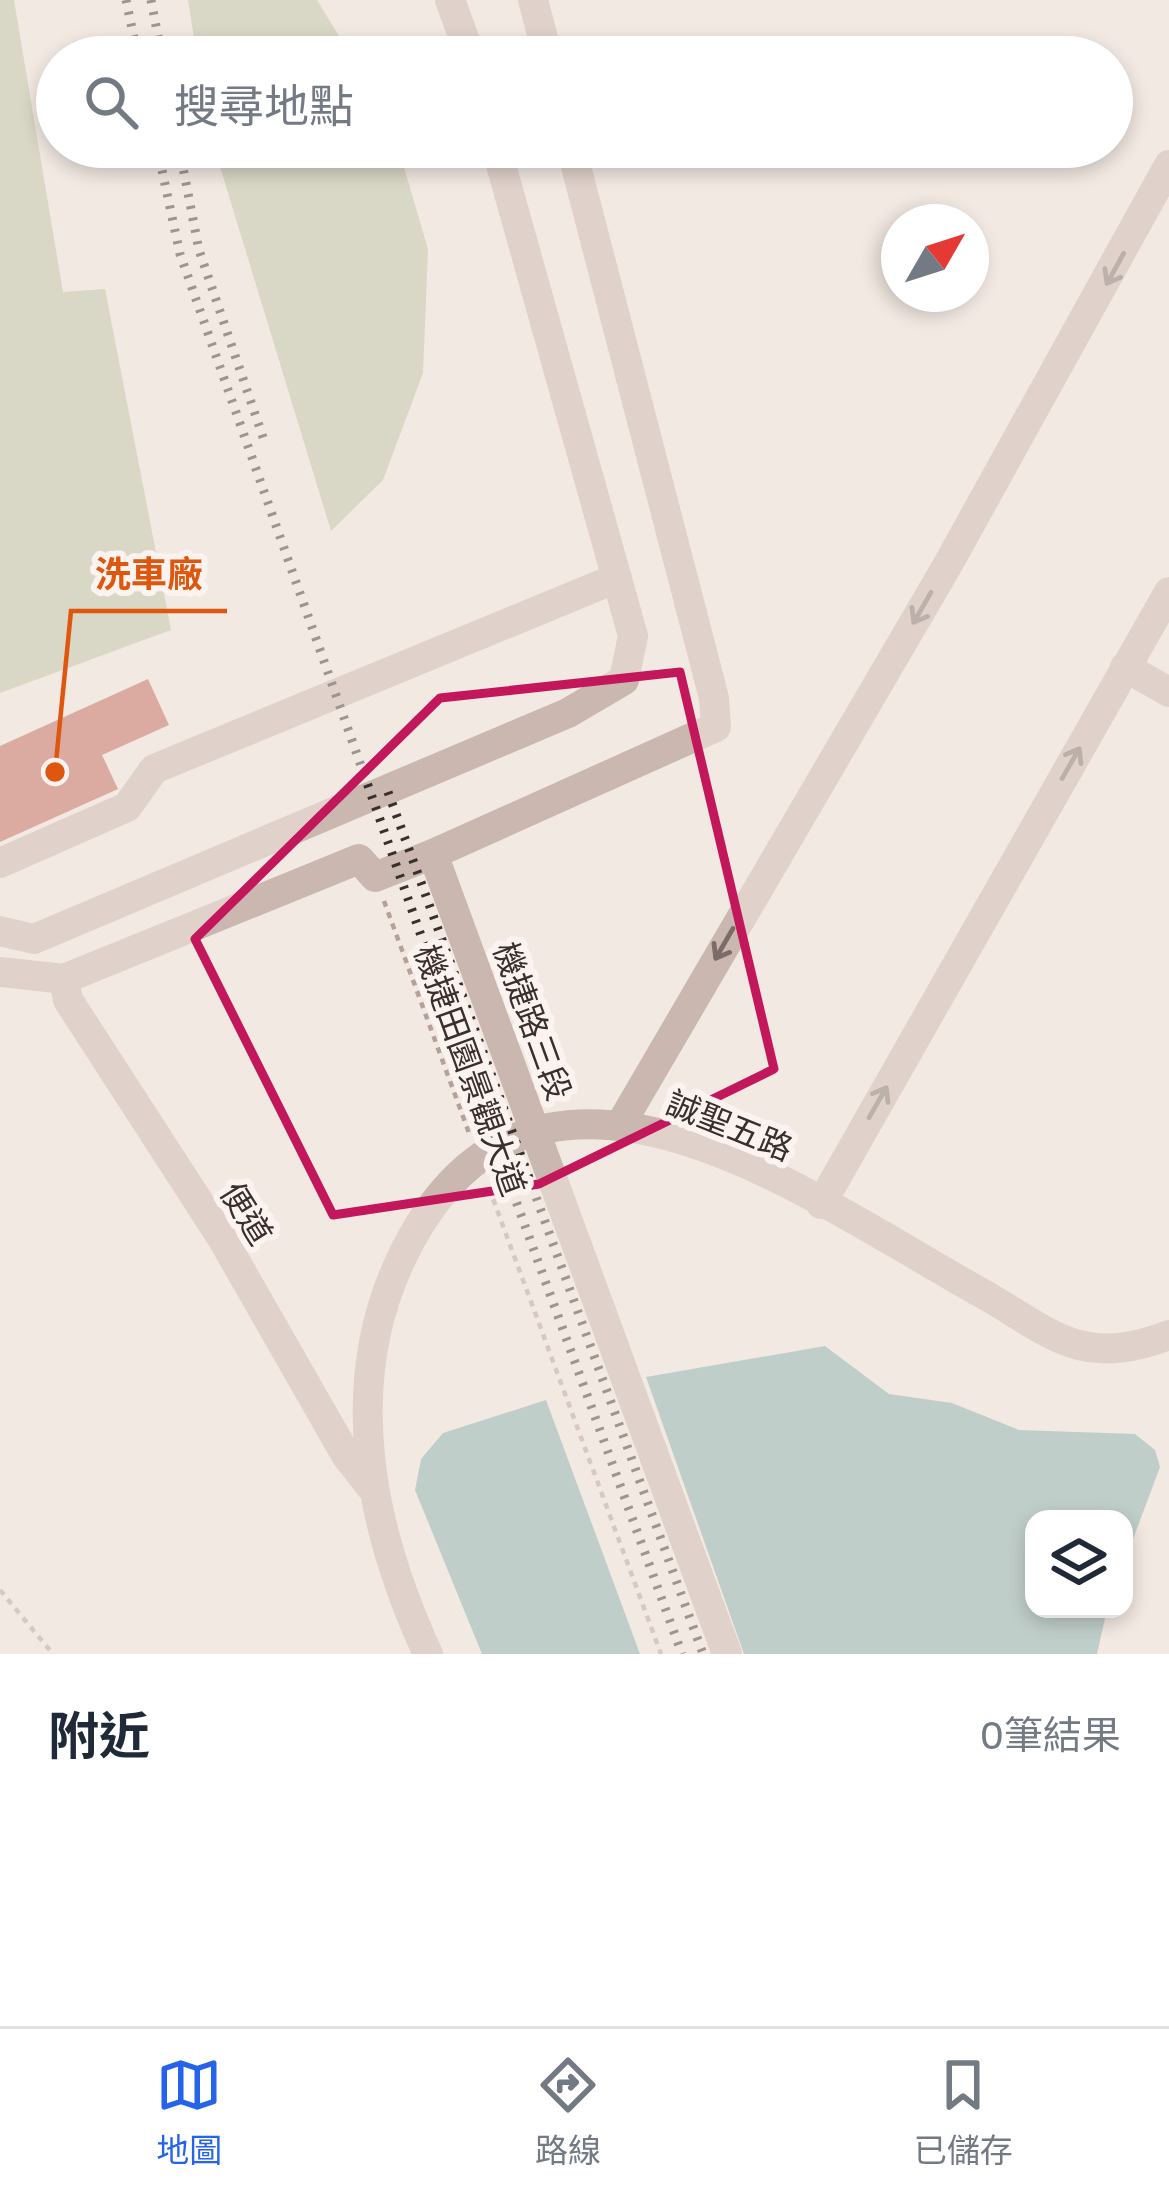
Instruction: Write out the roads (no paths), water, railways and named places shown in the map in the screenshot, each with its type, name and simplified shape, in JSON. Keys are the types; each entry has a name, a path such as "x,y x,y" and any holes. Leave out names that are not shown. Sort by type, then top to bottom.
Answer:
{"street":[{"path":"451,0 464,36"},
{"path":"533,0 542,36"},
{"path":"622,1122 946,566 1169,165"},
{"path":"0,931 34,939 568,713 624,680 633,636 502,168"},
{"path":"0,972 64,979 359,859 375,877 716,727 714,698 576,168"},
{"path":"0,863 127,807 154,769 370,685 617,578"},
{"path":"820,1204 1169,592"},
{"path":"1125,668 1169,692"},
{"name":"機捷路三段","path":"433,854 727,1654"},
{"name":"便道","path":"64,979 68,1000 222,1238 346,1455 370,1486"},
{"name":"誠聖五路","path":"428,1654 381,1539 370,1486 368,1420 374,1354 397,1266 435,1203 478,1159 535,1132 573,1123 622,1122 688,1140 820,1204 1072,1343 1120,1351 1169,1335"}],"water":[{"path":"825,1346 889,1394 952,1403 1019,1430 1135,1434 1155,1450 1160,1467 1133,1539 1133,1510 1025,1510 1025,1618 1105,1618 1097,1654 744,1654 646,1377"},
{"path":"546,1400 640,1654 482,1654 415,1490 421,1459 443,1433"}],"railway":[{"path":"126,0 134,36"},
{"path":"151,0 158,36"},
{"path":"162,168 180,254 488,1125 682,1654"},
{"path":"183,168 199,250 266,446"},
{"path":"388,792 703,1654"}],"place":[{"name":"洗車廠","path":"55,772"}]}
